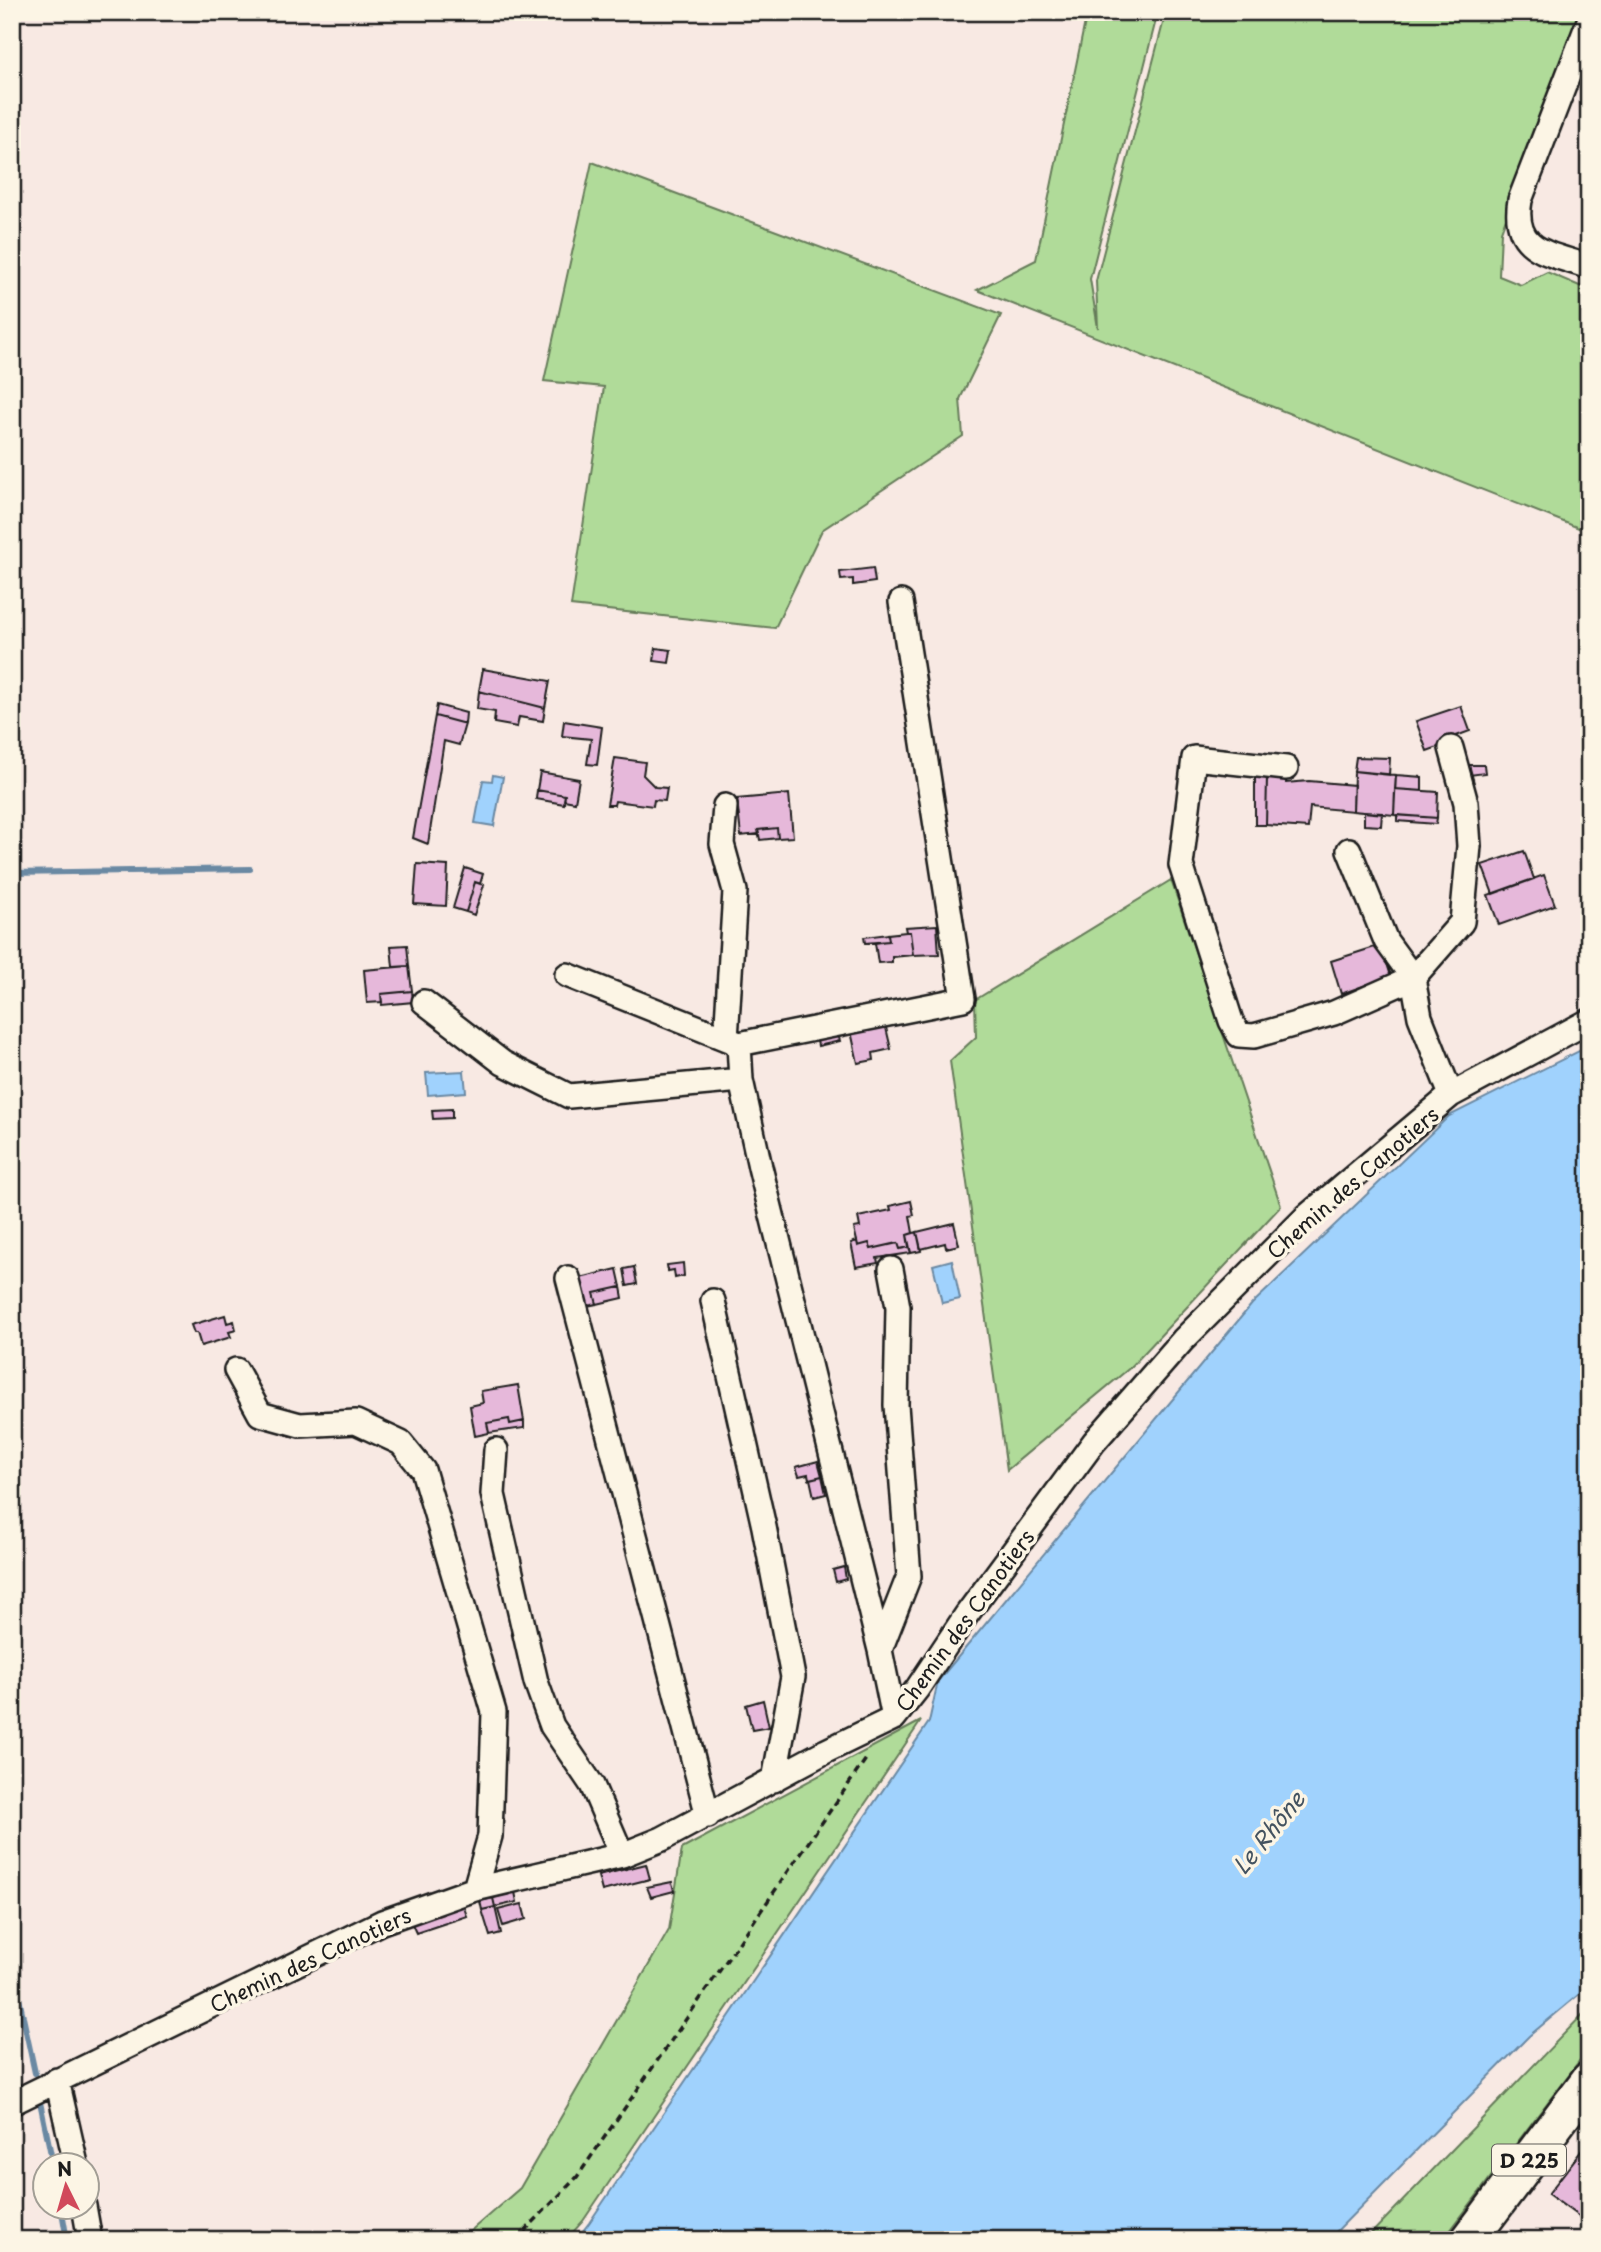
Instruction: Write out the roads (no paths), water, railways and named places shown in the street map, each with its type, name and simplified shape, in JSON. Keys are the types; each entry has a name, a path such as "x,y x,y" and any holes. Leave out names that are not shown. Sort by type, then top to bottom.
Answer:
{"highway":[{"name":"D 225","path":"1469,2240 1589,2080"}],"street":[{"path":"1589,21 1520,200 1517,219 1523,236 1535,248 1589,267"},
{"path":"567,975 732,1041 963,999 901,601"},
{"path":"1286,768 1194,758 1181,865 1231,1021 1239,1035 1254,1036 1334,1013 1413,978 1462,922 1469,846 1466,803 1451,748"},
{"path":"726,806 722,844 735,891 732,1041 880,1650 894,1718"},
{"path":"1349,850 1386,941 1413,978 1420,1017 1451,1095"},
{"path":"424,1002 503,1063 569,1096 741,1080"},
{"name":"Chemin des Canotiers","path":"12,2103 382,1922 475,1889 622,1855 662,1839 894,1718 1094,1442 1183,1340 1307,1216 1451,1095 1589,1021"},
{"path":"880,1650 909,1576 897,1405 898,1307 891,1269"},
{"path":"568,1278 708,1816"},
{"path":"713,1301 764,1527 793,1677 774,1780"},
{"path":"236,1370 260,1414 300,1425 356,1422 401,1443 422,1469 494,1712 490,1836 475,1889"},
{"path":"496,1450 493,1494 536,1682 552,1726 592,1785 622,1855"},
{"path":"57,2080 73,2150"},
{"path":"86,2220 90,2240"}],"water":[{"path":"493,775 503,777 494,826 475,823 483,780 492,781"},
{"name":"Le Rhône","path":"1589,1046 1589,1986 1529,2036 1328,2240 576,2240 929,1722 938,1681 1252,1304 1449,1116"},
{"path":"464,1071 466,1092 428,1095 426,1073"},
{"path":"952,1260 960,1299 942,1303 933,1265"}],"waterway":[{"path":"12,873 250,869"},
{"path":"12,1966 35,2073"},
{"path":"40,2102 50,2150"},
{"path":"63,2220 67,2240"}]}
